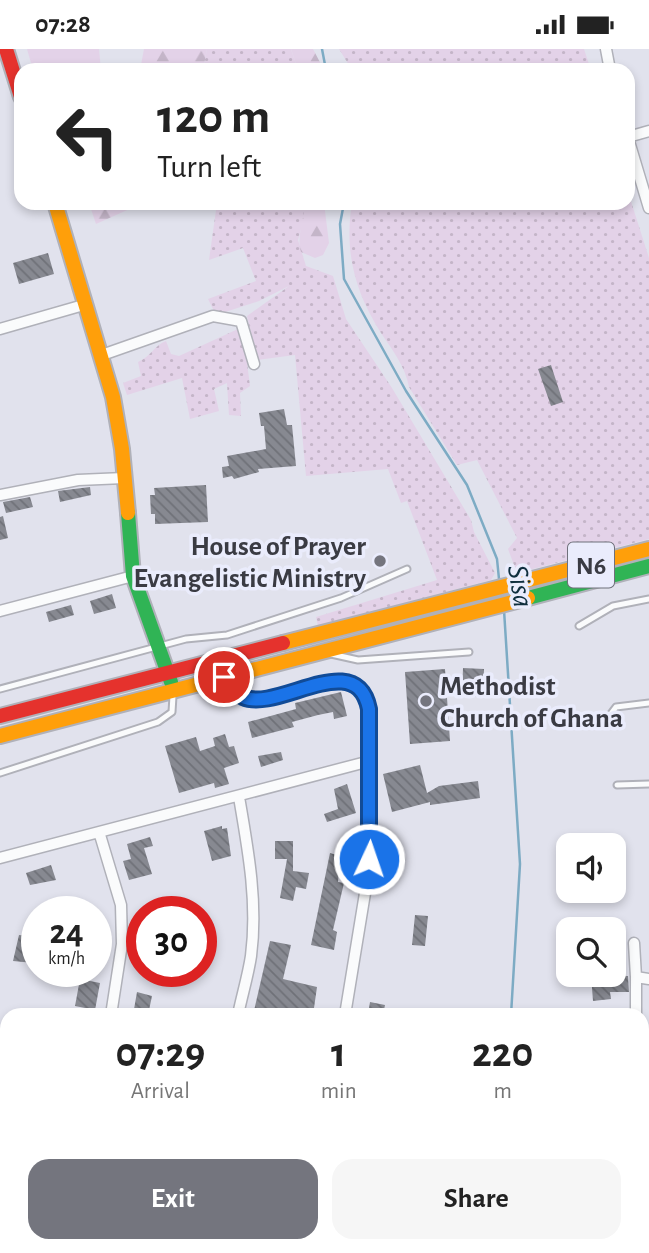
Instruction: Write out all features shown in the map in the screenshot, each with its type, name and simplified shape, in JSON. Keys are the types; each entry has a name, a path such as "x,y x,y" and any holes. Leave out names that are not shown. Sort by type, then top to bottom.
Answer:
{"main road":[{"path":"6,49 14,75"},
{"path":"57,210 102,355 118,419 133,576 160,646 173,691"},
{"name":"N6","path":"0,716 471,597 649,549"},
{"name":"N6","path":"0,736 649,566"}],"street":[{"path":"635,161 649,208"},
{"path":"0,329 87,304"},
{"path":"102,355 213,316 230,317 241,320 254,364"},
{"path":"0,495 78,480 124,478"},
{"path":"0,611 133,576"},
{"path":"224,677 237,693 256,699 344,681 355,684 367,699 371,837 368,881 346,1008"},
{"path":"0,858 100,835 370,761"},
{"path":"239,797 252,885 253,916 251,955 240,1008"},
{"path":"100,835 121,905 122,944 112,1008"},
{"path":"635,943 636,1008"},
{"path":"636,977 649,979"}],"lane":[{"path":"0,689 186,639 227,635 289,615 407,569"},
{"path":"579,626 613,606 649,599"},
{"path":"325,651 338,657 358,660 469,652"},
{"path":"0,773 166,718 172,712 173,691"},
{"path":"604,723 616,707 649,703"},
{"path":"617,785 649,784"}],"green space":[{"path":"27,49 99,49 100,63 31,63"},
{"path":"144,49 207,49 204,63 141,63"},
{"path":"207,49 291,49 296,63 204,63"},
{"path":"291,49 313,49 320,63 296,63"},
{"path":"339,49 584,49 589,63 348,63"},
{"path":"91,210 127,210 96,224"},
{"path":"216,210 305,210 298,240 306,266 333,276 346,319 392,388 471,520 474,532 495,573 491,580 318,626 316,617 437,580 407,501 401,503 388,469 306,476 295,355 257,360 247,316 289,286 259,301 216,315 208,299 256,281 243,248 209,260"},
{"path":"303,210 325,210 329,243 323,255 315,258 301,252"},
{"path":"351,210 634,210 649,258 649,539 517,573 508,549 517,538 477,460 457,465 409,387 402,365 364,302 351,255"},
{"path":"238,329 245,347 250,386 240,393 241,416 229,415 227,383 214,389 219,411 190,419 182,378 127,395 123,383 141,376 138,362 162,343 166,341 171,354 179,356"}],"building":[{"path":"48,253 54,274 19,284 13,263"},
{"path":"551,365 563,402 551,406 538,369"},
{"path":"284,409 287,425 292,425 296,466 258,469 259,472 234,479 232,476 223,478 222,467 229,466 227,456 266,449 264,426 261,426 259,413"},
{"path":"206,485 208,522 155,524 155,514 151,514 150,495 155,495 154,488"},
{"path":"90,487 91,495 60,502 58,491"},
{"path":"30,497 33,507 6,513 3,502"},
{"path":"3,516 8,538 0,540 0,517"},
{"path":"112,594 116,608 94,614 90,601"},
{"path":"71,605 74,615 49,622 46,612"},
{"path":"463,668 484,669 483,697 462,696"},
{"path":"445,669 450,741 410,744 405,672"},
{"path":"341,692 347,716 334,719 333,712 318,715 292,722 294,727 252,738 248,722 296,709 295,703"},
{"path":"225,734 229,747 234,746 239,763 224,768 229,784 215,788 214,783 179,793 165,746 196,737 200,751 215,746 213,738"},
{"path":"281,752 283,760 261,767 258,756"},
{"path":"420,765 427,793 439,786 478,781 480,798 430,805 430,802 392,812 383,774"},
{"path":"347,784 356,813 327,822 324,814 338,809 334,789"},
{"path":"222,826 222,829 227,828 231,856 212,861 204,831"},
{"path":"150,837 153,846 144,848 152,874 129,880 123,861 131,859 127,844"},
{"path":"275,841 293,841 293,871 309,873 306,889 296,887 293,901 280,898 287,859 275,859"},
{"path":"330,853 340,856 338,882 344,883 333,930 337,932 334,950 311,945"},
{"path":"51,865 56,880 30,885 26,873"},
{"path":"415,915 428,916 425,946 412,945"},
{"path":"19,935 21,935 21,962 13,961"},
{"path":"270,941 291,945 283,979 317,987 314,1008 255,1008"},
{"path":"628,976 629,992 610,992 611,999 593,1001 592,987 626,987"},
{"path":"79,987 99,987 95,1008 75,1006"},
{"path":"137,992 152,996 149,1008 134,1008"},
{"path":"370,1002 385,1005 384,1008 369,1008"}],"waterway":[{"name":"Sisa","path":"322,49 325,63"},
{"name":"Sisa","path":"343,210 340,224 344,279 406,391 467,485 497,559 499,579"},
{"name":"Sisa","path":"504,610 520,864 511,1008"}],"traffic: fast":[{"path":"128,513 133,576 171,682"},
{"path":"528,598 649,566"}],"traffic: slow":[{"path":"57,210 113,397 122,449 128,513"},
{"path":"283,643 649,549"},
{"path":"0,736 528,598"}],"traffic: jam":[{"path":"6,49 14,75"},
{"path":"0,716 283,643"}],"place":[{"name":"House of Prayer Evangelistic Ministry","path":"380,561"},
{"name":"Methodist Church of Ghana","path":"426,701"}],"route":[{"path":"224,677 237,693 245,698 256,699 344,681 355,684 367,699 371,820 369,859"}]}
